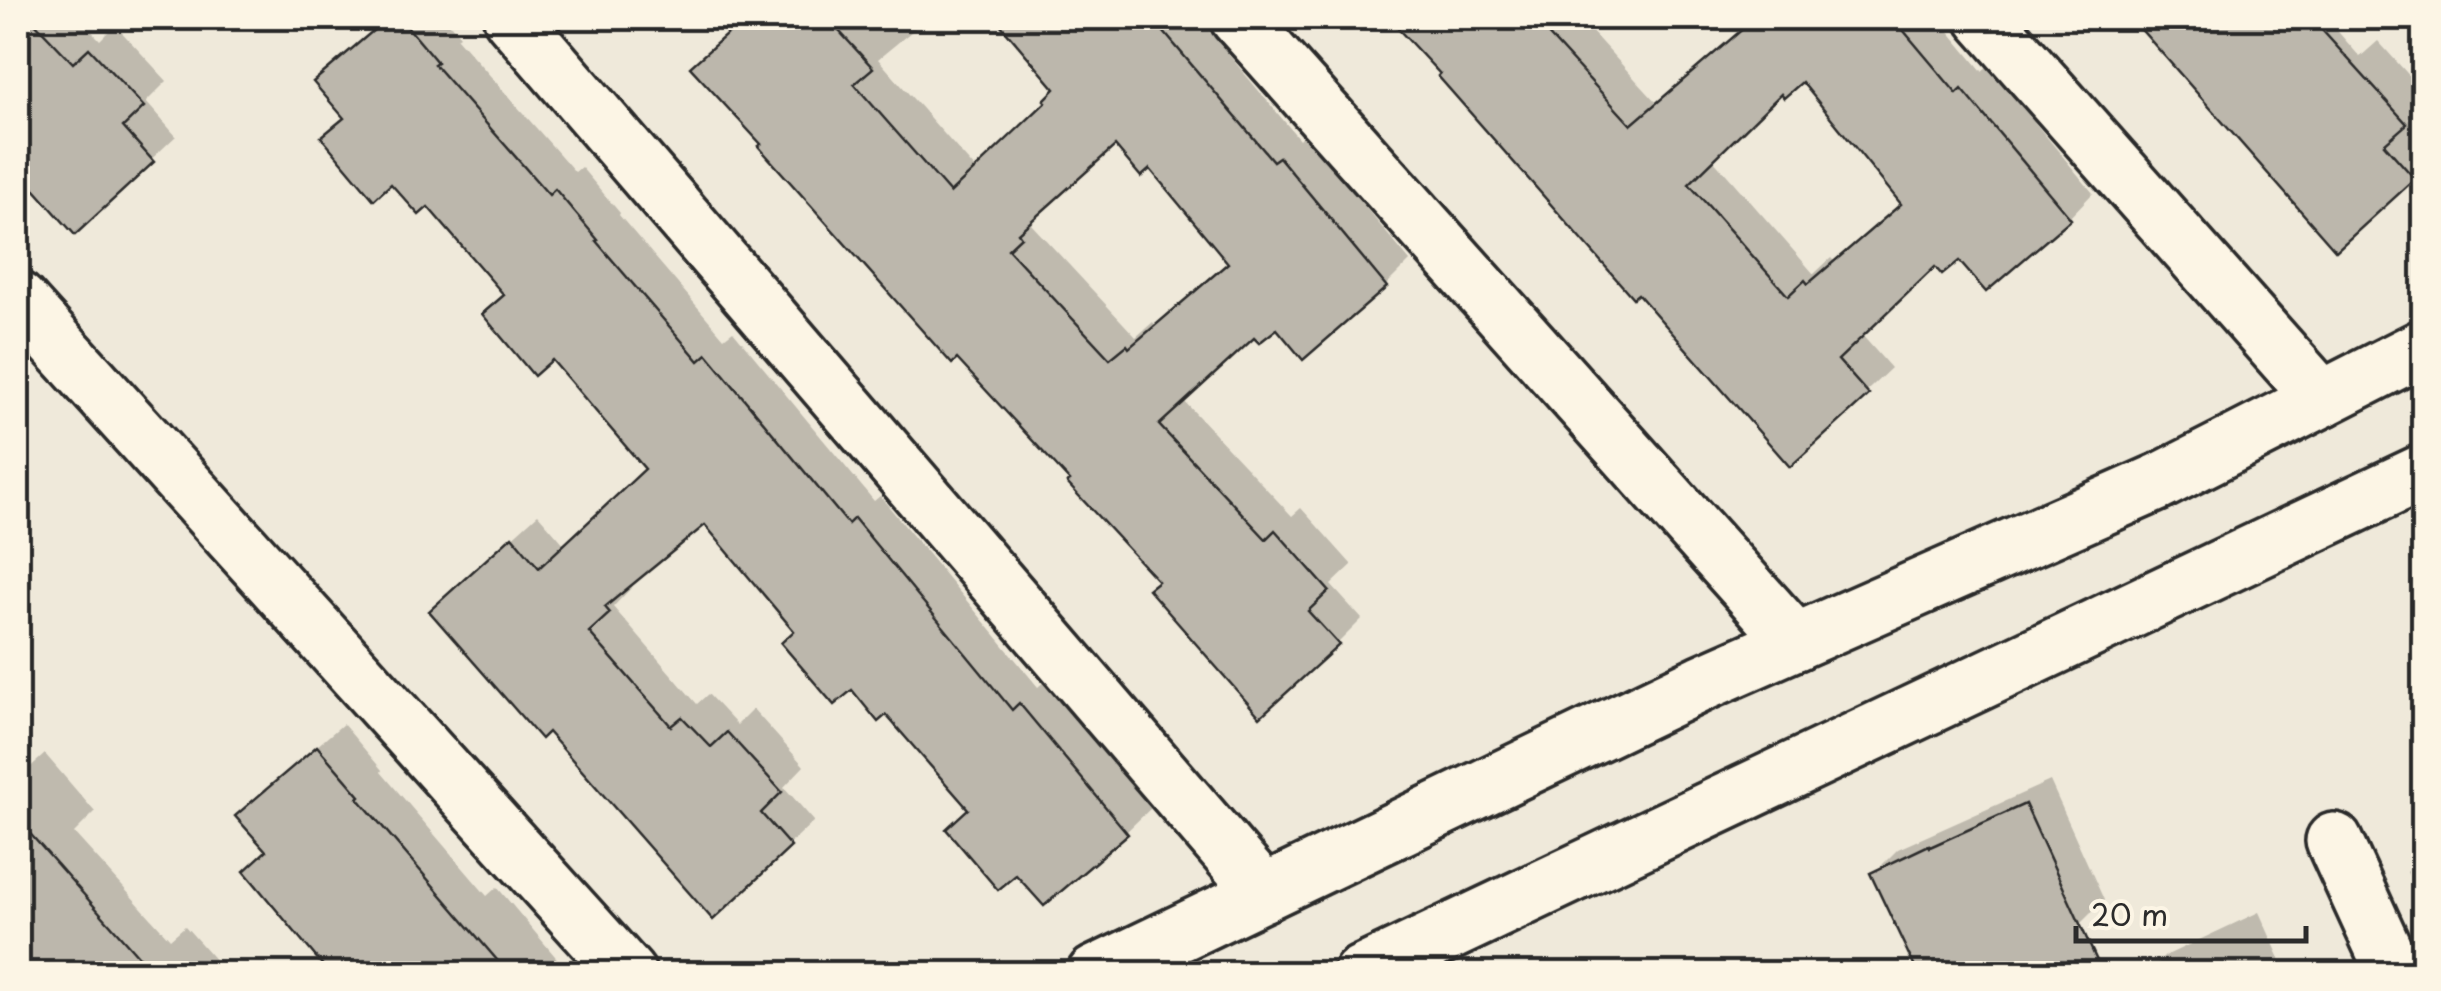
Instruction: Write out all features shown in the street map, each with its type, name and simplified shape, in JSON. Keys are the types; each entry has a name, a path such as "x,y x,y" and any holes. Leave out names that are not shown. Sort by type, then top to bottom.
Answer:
{"street":[{"path":"512,18 1264,893"},
{"path":"1238,18 1796,642"},
{"path":"1984,18 2322,399"},
{"path":"18,300 628,974"},
{"path":"1095,974 1702,682 2160,482 2424,347"},
{"path":"1361,974 2424,472"},
{"path":"2334,841 2395,974"}],"building":[{"path":"18,18 30,18 73,63 89,48 144,107 123,127 154,162 75,235 18,171"},
{"path":"388,18 400,18 437,62 434,64 549,195 555,189 699,361 707,354 848,524 854,518 1012,710 1019,703 1128,834 1044,906 1016,875 998,890 946,829 968,809 886,715 878,722 852,690 834,705 781,643 794,631 705,525 605,607 610,613 589,632 671,726 682,717 711,747 727,732 782,792 761,813 791,847 713,920 548,732 541,739 429,611 512,536 539,568 645,469 552,360 534,376 482,314 504,295 428,207 419,215 391,184 374,200 321,137 344,118 313,82"},
{"path":"745,18 827,18 873,68 854,84 950,193 1055,89 995,18 1152,18 1273,161 1279,157 1387,287 1303,360 1277,329 1259,343 1254,338 1159,425 1266,539 1275,530 1329,591 1308,611 1339,645 1260,717 1148,589 1158,581 957,359 952,364 690,67","holes":["1115,146 1141,177 1150,169 1228,263 1129,348 1127,345 1110,359 1008,249 1021,237 1018,233"]},
{"path":"1388,18 1533,18 1631,125 1752,21 1749,18 1893,18 1957,94 1962,89 2071,219 1986,292 1959,261 1942,275 1935,267 1838,360 1869,395 1790,467 1638,294 1633,298","holes":["1802,82 1901,204 1808,284 1805,280 1788,296 1689,184 1781,94 1784,98"]},
{"path":"2131,18 2311,18 2407,124 2384,144 2415,179 2336,251"},
{"path":"317,746 509,974 330,974 244,871 266,851 235,816"},
{"path":"2025,804 2103,974 1918,974 1870,873"},
{"path":"18,820 154,974 18,974"}]}
